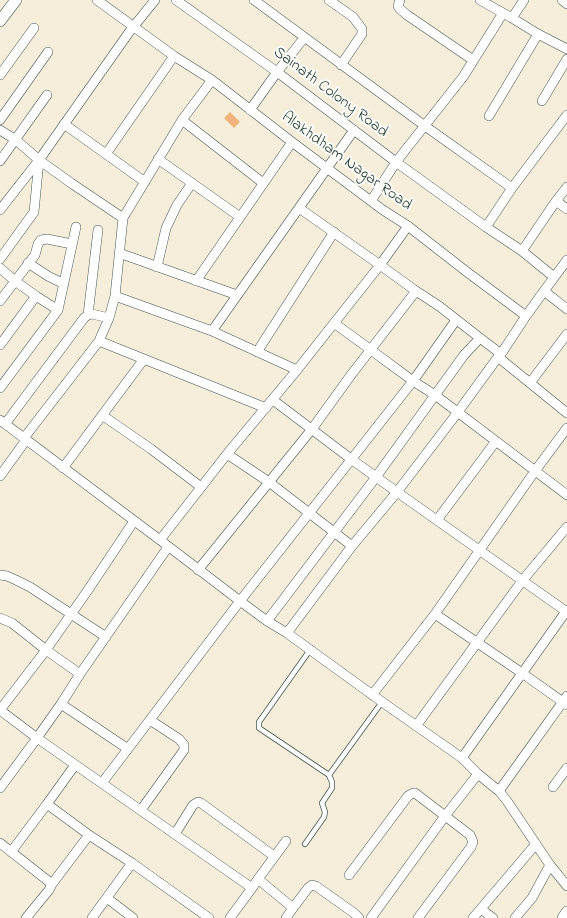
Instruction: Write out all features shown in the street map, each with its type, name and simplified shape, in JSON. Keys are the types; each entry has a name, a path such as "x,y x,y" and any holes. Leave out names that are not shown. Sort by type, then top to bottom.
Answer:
{"street":[{"path":"0,21 16,0"},
{"name":"Alakhdham Nagar Road","path":"97,0 174,56 212,80 292,142 383,210 408,226 526,316"},
{"path":"0,210 39,160 155,0"},
{"name":"Sainath Colony Road","path":"176,0 277,72 396,162 522,251 554,277"},
{"path":"254,0 341,65 512,188"},
{"path":"329,0 354,17 362,29 362,34 341,65"},
{"path":"400,0 398,6 407,15 473,60"},
{"path":"480,0 567,49"},
{"path":"512,18 524,0"},
{"path":"562,0 567,4"},
{"path":"371,201 396,162 463,77 503,12"},
{"path":"0,74 34,28"},
{"path":"489,116 538,34"},
{"path":"250,110 277,72 304,38"},
{"path":"0,120 48,52"},
{"path":"106,154 174,56"},
{"path":"542,101 567,59"},
{"path":"0,476 25,439 99,341 109,318 115,296 123,218 182,120 212,80"},
{"path":"0,161 47,94"},
{"path":"486,227 512,188 566,116"},
{"path":"182,120 263,183"},
{"path":"64,124 145,182"},
{"path":"0,130 16,140 39,160 71,183 123,218"},
{"path":"212,331 354,130"},
{"path":"196,281 292,142"},
{"path":"158,159 240,217"},
{"path":"0,259 34,212 39,160"},
{"path":"157,267 166,228 177,205 192,183"},
{"path":"522,251 556,201 567,188"},
{"path":"556,201 567,209"},
{"path":"300,208 439,306 480,338 530,383 567,413"},
{"path":"160,540 227,454 273,400 380,265 408,226"},
{"path":"0,388 58,310 76,227"},
{"path":"98,230 88,315 3,422 240,601 462,758 507,801 550,865 567,886"},
{"path":"257,352 334,232"},
{"path":"0,302 35,255 38,244 41,240 47,239 72,244"},
{"path":"119,253 237,295"},
{"path":"287,633 352,546 397,492 458,412 567,260"},
{"path":"28,263 64,284"},
{"path":"0,268 15,281 58,310"},
{"path":"198,570 312,429 351,375 416,291"},
{"path":"544,291 567,309"},
{"path":"0,345 36,296"},
{"path":"115,296 212,331 297,370"},
{"path":"88,315 92,314 109,318"},
{"path":"102,783 240,601 413,381 456,320"},
{"path":"334,323 413,381 435,395 567,495"},
{"path":"530,383 567,334"},
{"path":"267,620 376,477 464,355 480,338"},
{"path":"99,341 266,408"},
{"path":"63,468 144,359"},
{"path":"273,400 376,477 522,581 567,611 462,758"},
{"path":"102,414 201,487"},
{"path":"372,695 436,614 535,470 567,428"},
{"path":"437,520 496,441"},
{"path":"227,454 269,482 352,546"},
{"path":"134,521 46,650 0,710 75,765 252,888"},
{"path":"416,726 522,581 567,527"},
{"path":"0,788 61,704 168,547"},
{"path":"0,575 7,576 30,588 106,637"},
{"path":"436,614 565,701 498,791"},
{"path":"0,618 12,623 80,674"},
{"path":"61,704 128,749"},
{"path":"141,810 184,750 184,745 179,739 150,720"},
{"path":"11,852 75,765"},
{"path":"553,788 567,768"},
{"path":"371,918 445,816 478,774"},
{"path":"350,875 410,794 415,793 470,836 473,842 472,847 418,918"},
{"path":"175,834 194,805 198,802 274,856"},
{"path":"47,804 209,918"},
{"path":"26,918 49,890 89,835"},
{"path":"230,918 286,841"},
{"path":"0,843 52,884"},
{"path":"473,918 536,844"},
{"path":"92,918 132,863"},
{"path":"515,918 532,898 550,865"},
{"path":"258,879 293,908"},
{"path":"286,918 308,888 312,885 316,886 354,916"},
{"path":"107,898 133,918"},
{"path":"481,909 493,918"},
{"path":"563,918 567,912"}],"lane":[{"path":"305,844 324,817 325,812 322,803 332,788 332,782 329,775 259,728 259,722 310,650"},
{"path":"329,775 382,702"}],"building":[{"path":"230,112 240,122 234,128 224,118"}]}
